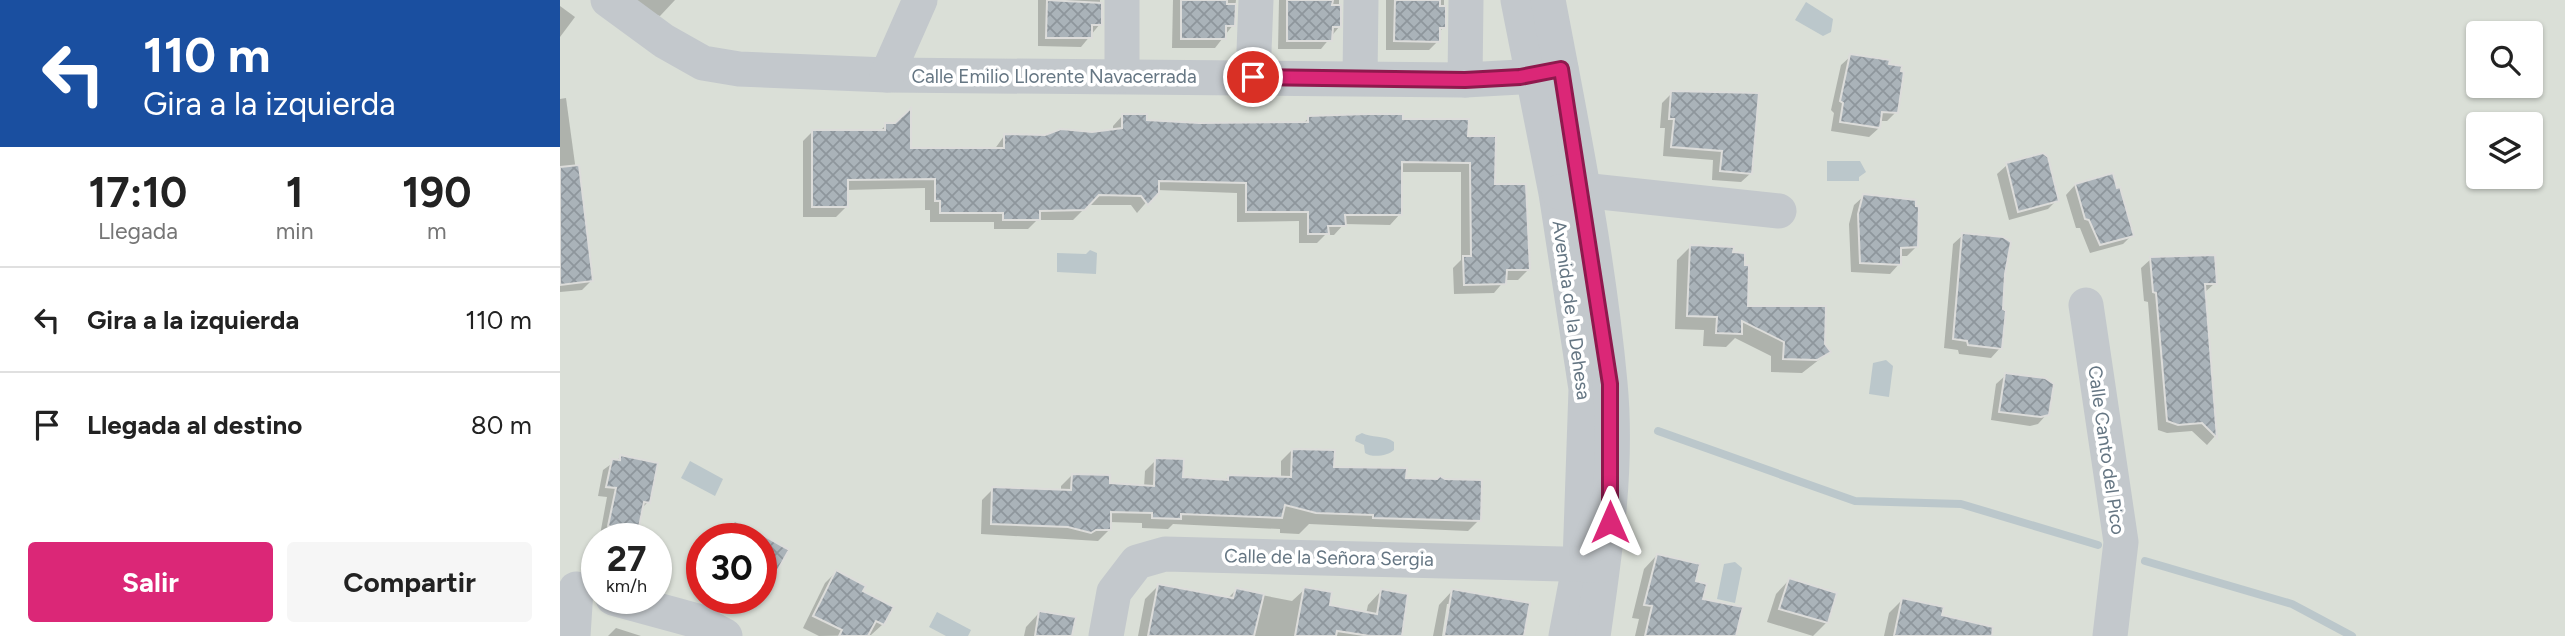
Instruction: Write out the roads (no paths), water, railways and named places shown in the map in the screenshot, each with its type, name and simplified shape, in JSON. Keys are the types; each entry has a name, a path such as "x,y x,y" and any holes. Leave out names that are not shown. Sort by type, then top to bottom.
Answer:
{"street":[{"name":"Calle Emilio Llorente Navacerrada","path":"608,0 664,41 703,63 739,69 887,75 1465,80 1548,72"},
{"path":"887,75 920,0"},
{"path":"1122,0 1122,75"},
{"path":"1253,77 1256,0"},
{"path":"1360,78 1361,0"},
{"path":"1465,80 1466,0"},
{"name":"Avenida de la Dehesa","path":"1518,0 1548,72"},
{"name":"Avenida de la Dehesa","path":"1548,0 1548,72 1569,192 1586,389 1593,636"},
{"path":"1569,192 1779,211"},
{"name":"Calle Canto del Pico","path":"2086,305 2121,542 2110,636"},
{"name":"Calle de la Señora Sergia","path":"1106,636 1114,592 1137,562 1165,554 1592,564"},
{"name":"Avenida de la Dehesa","path":"1566,636 1592,564"},
{"path":"573,636 578,589"},
{"path":"671,614 696,621 724,636"}],"waterway":[{"path":"1658,431 1855,501 1961,504 2098,545"},
{"path":"2145,561 2292,604 2352,636"}]}
